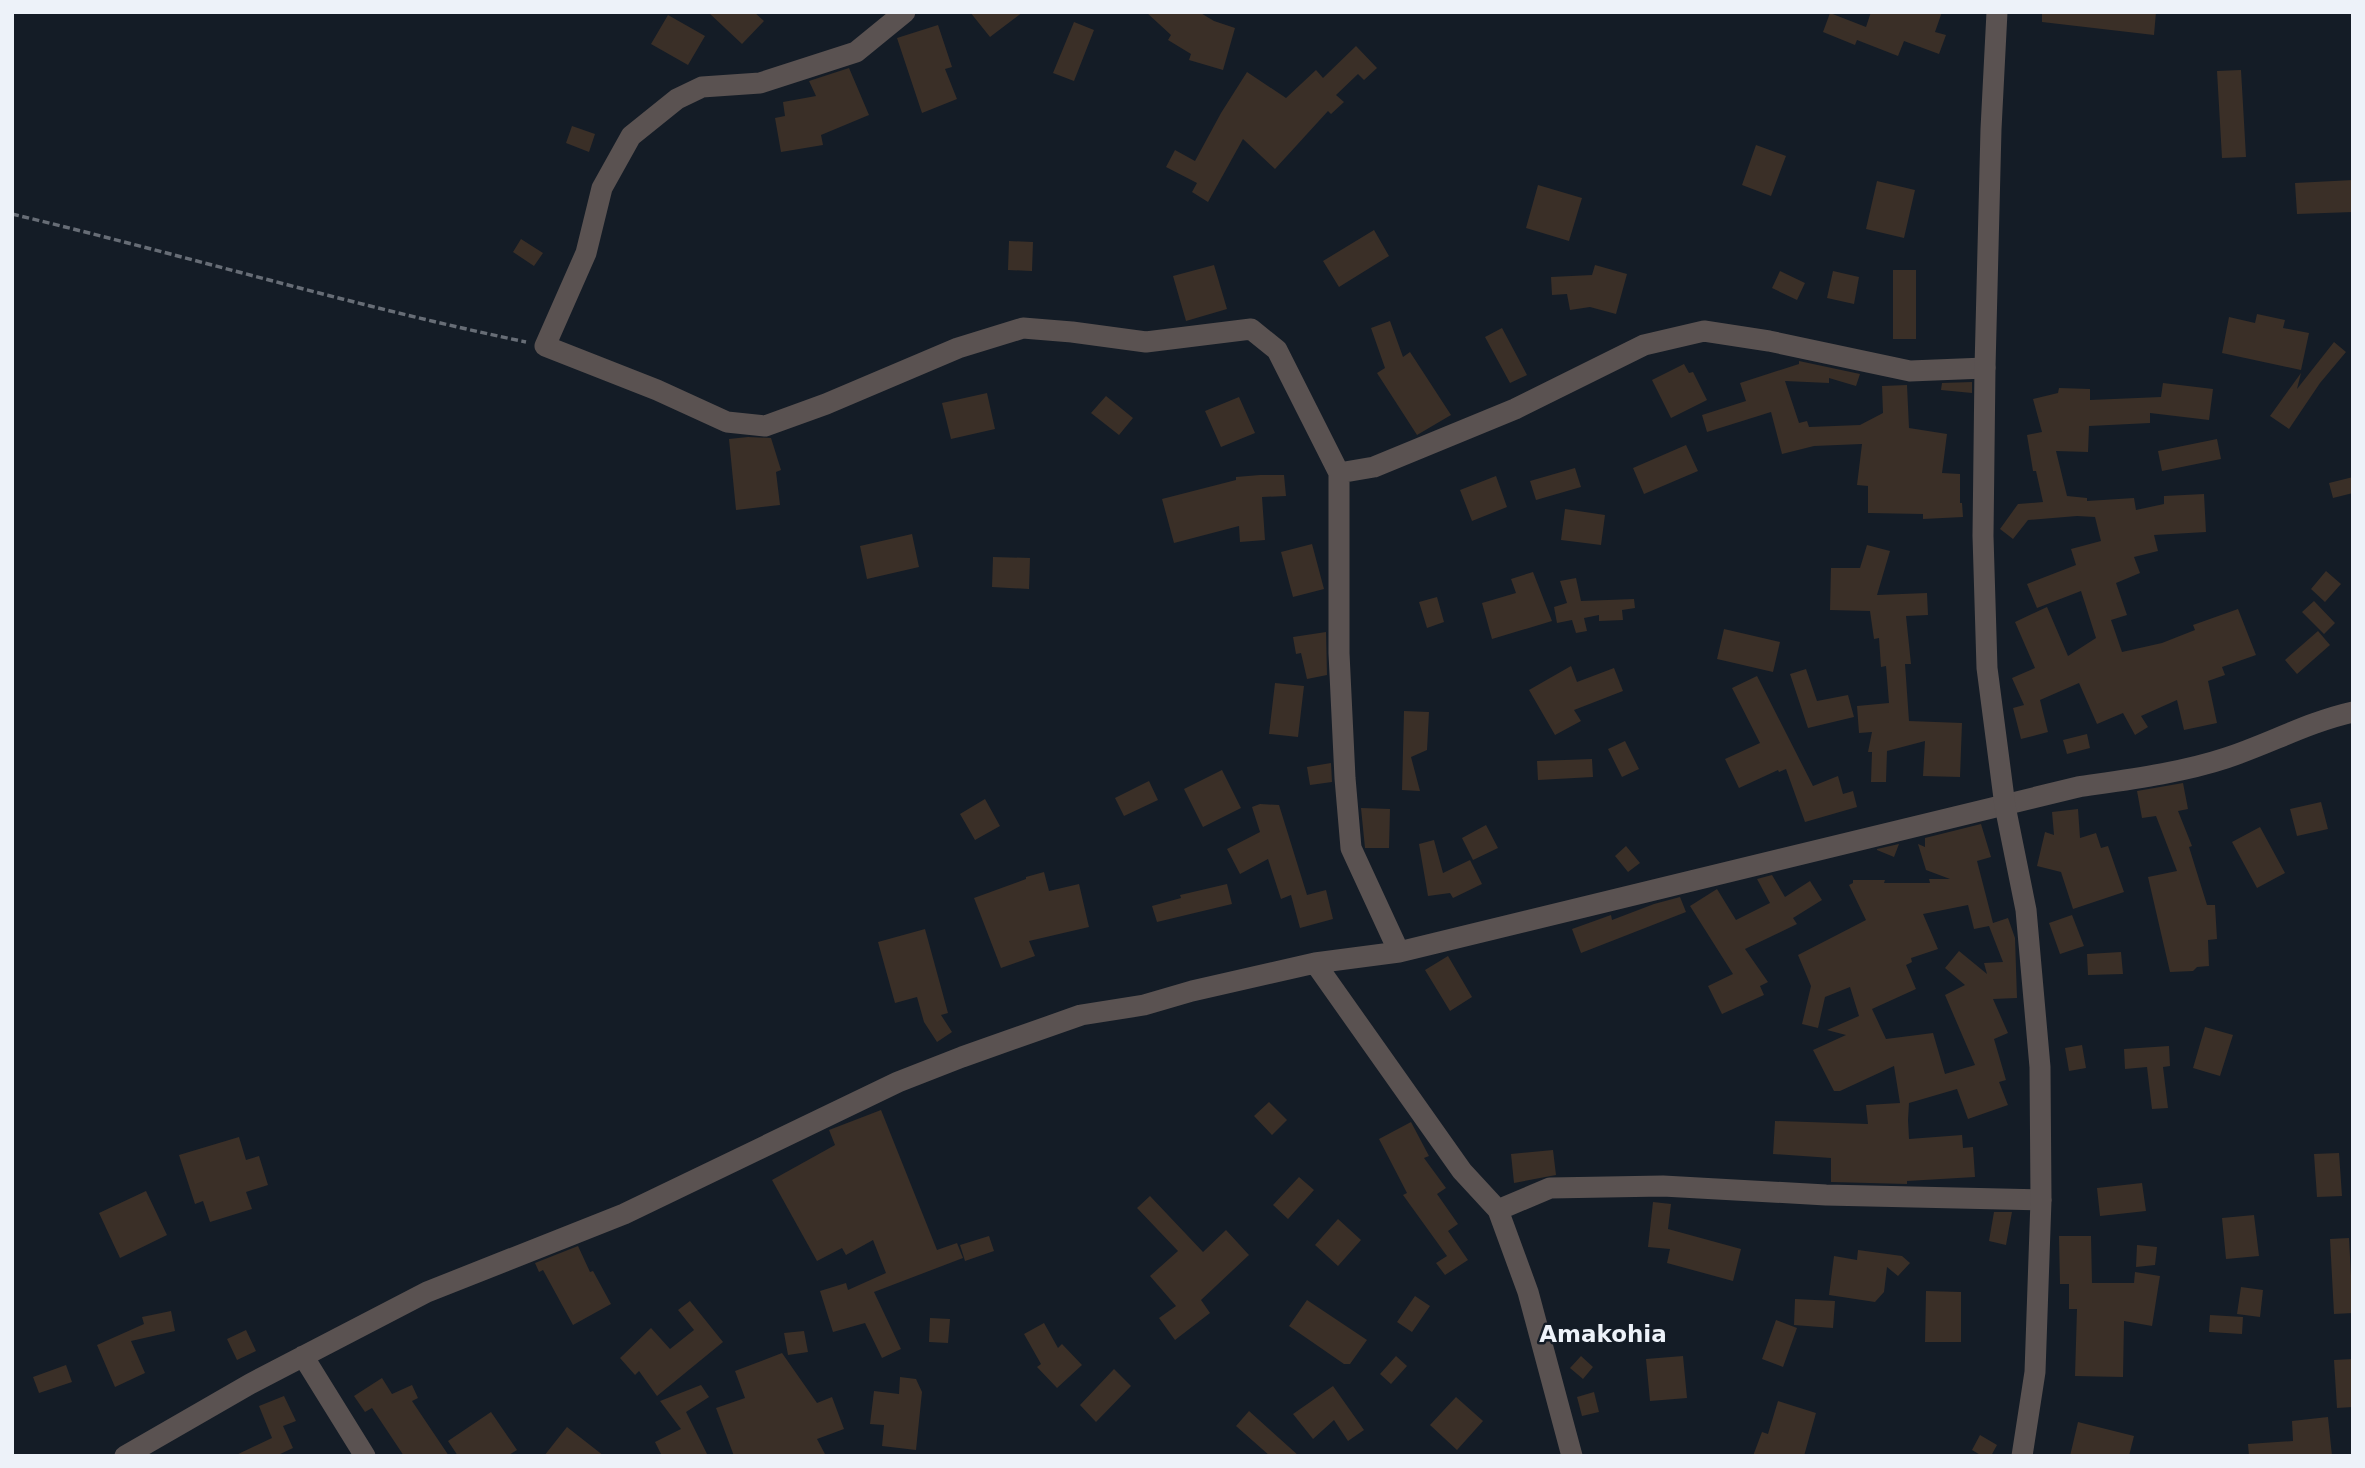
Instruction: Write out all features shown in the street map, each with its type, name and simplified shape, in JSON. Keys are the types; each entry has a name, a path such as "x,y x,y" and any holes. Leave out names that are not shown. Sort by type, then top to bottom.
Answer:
{"street":[{"path":"905,12 856,52 760,83 702,87 677,99 631,136 602,188 586,253 545,346 657,390 726,422 765,426 826,404 958,348 1023,328 1072,331 1146,342 1251,329 1277,350 1339,472 1339,653 1351,848 1399,952"},
{"path":"1997,12 1984,368 1983,536 1987,668 2005,806 2026,910 2040,1067 2040,1200 2035,1372 2022,1456"},
{"path":"1339,472 1374,467 1502,414 1644,345 1704,331 1769,341 1910,371 1984,368"},
{"path":"125,1456 303,1356 427,1292 624,1214 886,1087 1081,1015 1144,1005 1192,991 1315,963 1399,952 2078,788 2225,759 2327,718 2353,712"},
{"path":"1315,963 1462,1171 1498,1210 1528,1292 1572,1456"},
{"path":"1498,1210 1550,1188 1651,1186 1826,1195 2040,1200"},
{"path":"303,1356 365,1456"}],"path":[{"path":"12,214 144,245 385,311 545,346"}],"building":[{"path":"708,12 754,12 764,21 742,44"},
{"path":"970,12 1023,12 990,37"},
{"path":"1146,12 1199,12 1214,21 1235,28 1223,70 1189,60 1191,54 1168,40 1171,35"},
{"path":"1871,12 1942,12 1935,32 1946,35 1939,54 1904,41 1898,56 1857,40 1855,45 1823,32 1830,13 1866,27"},
{"path":"2042,12 2156,12 2154,35 2042,22"},
{"path":"668,15 705,36 688,65 651,44"},
{"path":"1074,22 1094,30 1074,81 1053,73"},
{"path":"938,25 952,67 945,69 957,99 922,113 897,38"},
{"path":"1356,46 1377,68 1364,80 1358,74 1336,95 1344,102 1331,114 1328,111 1275,169 1243,139 1208,202 1192,192 1197,183 1166,167 1175,150 1195,161 1247,72 1286,98 1316,70 1323,78"},
{"path":"849,68 869,115 821,135 823,145 781,152 775,118 785,116 783,102 816,96 809,81"},
{"path":"2241,70 2246,157 2222,158 2217,71"},
{"path":"572,126 595,134 589,152 566,143"},
{"path":"1756,145 1786,156 1771,196 1742,185"},
{"path":"2353,180 2353,212 2297,214 2295,183"},
{"path":"1877,181 1915,190 1904,238 1866,229"},
{"path":"1538,185 1582,198 1569,241 1526,228"},
{"path":"1374,230 1389,256 1339,287 1323,261"},
{"path":"521,239 543,253 534,266 513,252"},
{"path":"1009,241 1033,242 1032,271 1008,270"},
{"path":"1214,265 1227,309 1186,321 1173,276"},
{"path":"1595,265 1627,274 1616,314 1590,307 1570,310 1567,294 1552,295 1551,277 1592,275"},
{"path":"1893,270 1916,270 1916,339 1893,339"},
{"path":"1780,271 1805,283 1797,300 1772,288"},
{"path":"1833,271 1859,277 1854,304 1827,298"},
{"path":"2257,314 2285,320 2283,328 2309,333 2301,370 2222,353 2229,317 2255,323"},
{"path":"1390,321 1403,357 1410,352 1451,415 1417,435 1377,373 1385,368 1371,328"},
{"path":"1502,328 1527,375 1510,383 1485,337"},
{"path":"2334,342 2346,352 2320,383 2289,429 2270,416 2301,373 2297,389"},
{"path":"1799,361 1860,374 1856,386 1829,378 1829,383 1785,381 1799,423 1807,421 1809,427 1860,425 1883,413 1882,386 1907,385 1909,428 1947,434 1942,473 1960,474 1963,517 1923,519 1923,514 1868,513 1868,486 1857,485 1862,444 1814,446 1782,454 1771,412 1707,432 1702,415 1746,401 1740,383 1799,364"},
{"path":"1684,364 1689,373 1693,372 1707,400 1671,418 1652,380"},
{"path":"1972,382 1972,393 1941,390 1942,383"},
{"path":"2163,383 2213,389 2209,420 2150,413 2150,423 2089,426 2088,452 2056,451 2067,496 2087,498 2087,501 2134,498 2136,510 2164,504 2164,496 2204,494 2206,532 2154,535 2158,551 2134,557 2140,573 2116,583 2127,615 2111,620 2122,652 2162,643 2195,630 2193,625 2238,609 2256,655 2222,667 2225,675 2208,681 2217,723 2184,730 2177,700 2141,716 2148,727 2135,735 2123,713 2097,724 2079,683 2040,700 2048,732 2021,739 2013,708 2024,705 2012,678 2035,668 2015,622 2047,607 2068,656 2096,638 2081,591 2037,608 2027,584 2076,565 2071,549 2101,541 2095,517 2028,520 2013,539 2000,529 2018,504 2043,502 2036,471 2033,471 2027,435 2042,432 2033,399 2058,393 2059,388 2090,389 2090,400 2161,397"},
{"path":"987,393 995,429 951,439 942,403"},
{"path":"1106,396 1133,418 1119,435 1091,413"},
{"path":"1239,397 1255,433 1221,447 1205,411"},
{"path":"771,438 781,470 776,472 780,505 736,510 729,439"},
{"path":"2217,439 2221,459 2162,471 2158,451"},
{"path":"1686,445 1698,471 1644,494 1633,468"},
{"path":"1575,468 1581,487 1536,500 1530,481"},
{"path":"1284,475 1286,496 1262,497 1265,540 1240,542 1239,526 1174,543 1162,499 1236,480 1236,477"},
{"path":"1496,476 1507,507 1472,521 1460,490"},
{"path":"2353,477 2353,493 2333,498 2329,483"},
{"path":"1565,509 1605,515 1601,545 1561,540"},
{"path":"912,534 919,567 867,579 860,546"},
{"path":"1312,544 1324,589 1293,597 1281,552"},
{"path":"1867,545 1890,551 1877,595 1927,593 1928,615 1906,616 1911,664 1905,664 1909,721 1962,723 1960,777 1923,776 1925,741 1887,751 1886,782 1871,782 1872,752 1868,752 1872,732 1859,733 1857,706 1889,703 1886,666 1881,667 1879,638 1874,639 1870,611 1830,610 1831,568 1860,568"},
{"path":"993,557 1030,558 1029,589 992,587"},
{"path":"2326,571 2341,584 2325,602 2311,589"},
{"path":"1533,572 1552,621 1492,639 1482,603 1516,593 1511,579"},
{"path":"1576,578 1581,601 1634,599 1635,608 1622,610 1623,620 1599,621 1599,615 1584,618 1587,631 1576,633 1572,620 1557,623 1554,607 1567,603 1560,581"},
{"path":"1437,597 1444,622 1427,628 1419,602"},
{"path":"2314,601 2335,623 2324,634 2302,612"},
{"path":"1724,629 1780,642 1773,672 1717,659"},
{"path":"2318,631 2330,645 2297,674 2285,660"},
{"path":"1326,632 1327,675 1307,679 1301,653 1296,654 1293,637"},
{"path":"1571,666 1577,682 1614,668 1623,691 1574,710 1581,721 1555,735 1529,690"},
{"path":"1806,669 1817,701 1848,695 1854,717 1808,728 1790,674"},
{"path":"1757,676 1813,786 1838,776 1843,794 1853,791 1857,807 1805,822 1786,769 1739,788 1725,759 1760,743 1732,688"},
{"path":"1275,683 1304,686 1298,737 1269,734"},
{"path":"1404,711 1429,712 1427,750 1411,757 1420,791 1402,790"},
{"path":"2087,734 2090,748 2067,754 2063,740"},
{"path":"1625,741 1639,769 1622,777 1608,749"},
{"path":"1592,759 1593,777 1538,780 1537,761"},
{"path":"1331,763 1332,782 1310,785 1307,767"},
{"path":"1222,770 1241,808 1203,827 1184,789"},
{"path":"1149,781 1158,800 1124,816 1115,798"},
{"path":"2183,783 2188,809 2178,811 2192,846 2189,847 2207,905 2215,905 2217,939 2208,940 2209,966 2197,967 2193,971 2170,972 2148,877 2177,871 2156,816 2142,818 2137,791"},
{"path":"985,799 1000,826 975,840 960,814"},
{"path":"2321,802 2328,829 2297,836 2290,809"},
{"path":"1260,804 1279,805 1307,895 1326,890 1333,919 1300,928 1291,895 1281,899 1268,859 1240,874 1227,849 1260,832 1252,807"},
{"path":"1361,808 1390,809 1389,848 1365,848"},
{"path":"2078,809 2080,838 2096,833 2101,848 2108,846 2124,892 2073,909 2061,872 2037,866 2045,832 2054,835 2052,812"},
{"path":"1981,824 1991,857 1977,861 1993,923 2008,918 2015,938 2017,998 1993,999 2008,1033 1994,1039 2006,1080 1999,1082 2008,1105 1968,1119 1957,1089 1909,1103 1909,1139 1962,1135 1963,1148 1973,1147 1975,1177 1907,1181 1907,1184 1831,1182 1831,1158 1773,1154 1775,1121 1868,1124 1866,1105 1900,1103 1894,1066 1840,1091 1834,1091 1813,1050 1846,1035 1827,1030 1859,1016 1850,987 1825,997 1818,1028 1802,1024 1811,986 1798,955 1866,920 1849,885 1853,880 1930,883 1929,879 1950,879 1926,870 1918,844 1925,847 1925,838","holes":["1968,905 1974,929 1989,926 2003,962 1984,963 1987,974 1959,951 1945,968 1965,985 1945,995 1975,1065 1945,1074 1933,1033 1886,1039 1872,1009 1916,989 1906,965 1912,962 1911,958 1938,949 1923,914"]},
{"path":"1486,825 1498,848 1473,860 1462,838"},
{"path":"2260,827 2285,873 2257,888 2232,842"},
{"path":"1434,840 1443,873 1470,860 1482,884 1453,898 1450,893 1428,896 1419,844"},
{"path":"1899,844 1894,857 1877,850 1877,849"},
{"path":"1626,846 1640,863 1628,872 1615,856"},
{"path":"1044,872 1049,891 1079,884 1089,927 1029,941 1035,956 1001,968 974,898"},
{"path":"1772,875 1785,897 1810,881 1822,900 1793,918 1797,924 1745,949 1768,982 1760,986 1764,995 1722,1014 1708,986 1733,974 1690,906 1717,889 1736,920 1770,903 1757,879"},
{"path":"1227,884 1232,904 1157,922 1152,906 1181,898 1180,895"},
{"path":"1680,897 1686,912 1581,953 1572,929 1611,915 1612,920"},
{"path":"2072,915 2084,946 2060,954 2049,923"},
{"path":"925,929 948,1013 941,1015 952,1032 937,1042 924,1022 917,997 895,1003 878,942"},
{"path":"2121,952 2123,974 2088,975 2087,954"},
{"path":"1448,956 1472,997 1450,1011 1425,970"},
{"path":"2205,1027 2233,1035 2220,1076 2193,1068"},
{"path":"2082,1045 2086,1068 2069,1071 2065,1048"},
{"path":"2169,1046 2170,1066 2163,1067 2168,1108 2152,1109 2147,1067 2125,1069 2124,1049"},
{"path":"1269,1102 1287,1120 1272,1135 1254,1116"},
{"path":"881,1110 937,1250 957,1243 963,1258 874,1292 901,1349 882,1358 865,1323 833,1332 820,1291 846,1283 848,1290 886,1273 873,1240 846,1255 842,1248 817,1261 772,1180 835,1145 829,1130"},
{"path":"1411,1122 1429,1156 1424,1158 1446,1188 1437,1194 1458,1224 1448,1231 1468,1260 1445,1275 1436,1263 1447,1256 1403,1195 1407,1193 1379,1139"},
{"path":"239,1137 246,1160 259,1156 268,1185 246,1192 252,1209 210,1222 203,1201 195,1204 179,1155"},
{"path":"1553,1150 1556,1175 1514,1183 1511,1154"},
{"path":"2339,1153 2342,1196 2317,1197 2314,1154"},
{"path":"1299,1177 1314,1190 1288,1219 1273,1205"},
{"path":"2142,1183 2146,1211 2100,1216 2097,1188"},
{"path":"146,1191 167,1235 120,1258 99,1213"},
{"path":"1150,1196 1203,1252 1226,1230 1249,1255 1201,1300 1210,1313 1175,1340 1159,1318 1176,1306 1150,1276 1178,1251 1137,1208"},
{"path":"1653,1202 1671,1204 1668,1229 1741,1249 1733,1281 1667,1263 1670,1249 1648,1247"},
{"path":"1994,1212 2012,1212 2006,1245 1989,1241"},
{"path":"2254,1215 2259,1256 2226,1259 2222,1218"},
{"path":"1338,1219 1361,1240 1338,1266 1315,1245"},
{"path":"989,1236 994,1251 965,1261 960,1245"},
{"path":"2059,1236 2091,1236 2092,1283 2134,1283 2135,1272 2160,1276 2152,1326 2124,1321 2123,1377 2075,1376 2077,1309 2069,1309 2069,1284 2060,1284"},
{"path":"2349,1238 2353,1313 2334,1314 2330,1239"},
{"path":"2137,1245 2157,1247 2155,1265 2136,1267"},
{"path":"578,1246 590,1272 593,1271 611,1304 573,1325 543,1270 539,1272 535,1263"},
{"path":"1858,1250 1902,1256 1910,1263 1898,1276 1887,1267 1884,1292 1875,1302 1829,1295 1834,1256 1857,1260"},
{"path":"2241,1287 2263,1290 2260,1317 2237,1314"},
{"path":"1926,1291 1961,1292 1961,1342 1925,1342"},
{"path":"1415,1296 1430,1306 1412,1332 1397,1322"},
{"path":"1795,1299 1835,1301 1833,1328 1794,1325"},
{"path":"1307,1300 1367,1340 1350,1364 1344,1364 1289,1326"},
{"path":"690,1301 723,1342 657,1396 639,1371 635,1375 620,1358 651,1328 670,1349 694,1330 678,1310"},
{"path":"171,1311 175,1331 131,1341 145,1373 115,1387 97,1345 144,1324 142,1317"},
{"path":"2210,1315 2243,1317 2242,1334 2209,1332"},
{"path":"930,1318 950,1319 948,1343 929,1342"},
{"path":"1776,1320 1797,1328 1783,1367 1762,1359"},
{"path":"1044,1323 1058,1348 1062,1344 1082,1365 1057,1388 1037,1367 1041,1364 1024,1334"},
{"path":"246,1330 256,1351 237,1360 227,1339"},
{"path":"804,1331 808,1352 788,1355 784,1333"},
{"path":"782,1353 817,1403 832,1397 844,1429 817,1439 826,1456 734,1456 716,1408 745,1398 735,1371"},
{"path":"1396,1356 1407,1366 1391,1384 1380,1374"},
{"path":"1581,1356 1593,1367 1583,1379 1570,1368"},
{"path":"1683,1356 1687,1398 1650,1401 1646,1359"},
{"path":"2353,1359 2353,1407 2337,1408 2334,1360"},
{"path":"66,1365 72,1382 39,1393 33,1377"},
{"path":"1114,1369 1131,1386 1096,1422 1080,1405"},
{"path":"900,1377 916,1379 922,1392 916,1450 882,1446 884,1425 870,1424 874,1391 899,1394"},
{"path":"382,1378 392,1394 412,1385 418,1398 412,1401 449,1456 404,1456 372,1408 365,1412 354,1396"},
{"path":"701,1385 709,1397 686,1412 708,1456 662,1456 655,1442 681,1429 660,1401"},
{"path":"1333,1386 1364,1430 1348,1441 1334,1420 1313,1439 1293,1414"},
{"path":"1594,1392 1599,1412 1582,1416 1577,1397"},
{"path":"284,1396 296,1421 283,1426 293,1448 276,1456 234,1456 272,1438 259,1406"},
{"path":"1456,1397 1483,1421 1457,1450 1430,1425"},
{"path":"1778,1401 1816,1413 1804,1456 1753,1456 1762,1432 1768,1434"},
{"path":"1249,1411 1299,1456 1270,1456 1236,1426"},
{"path":"491,1412 517,1450 507,1456 458,1456 448,1441"},
{"path":"2328,1417 2332,1456 2249,1456 2248,1444 2293,1441 2292,1421"},
{"path":"2078,1422 2134,1436 2129,1456 2070,1456"},
{"path":"567,1427 604,1456 544,1456"},
{"path":"1980,1435 1997,1445 1991,1456 1982,1456 1972,1450"}],"district":[{"name":"Amakohia","path":"1603,1334"}]}
